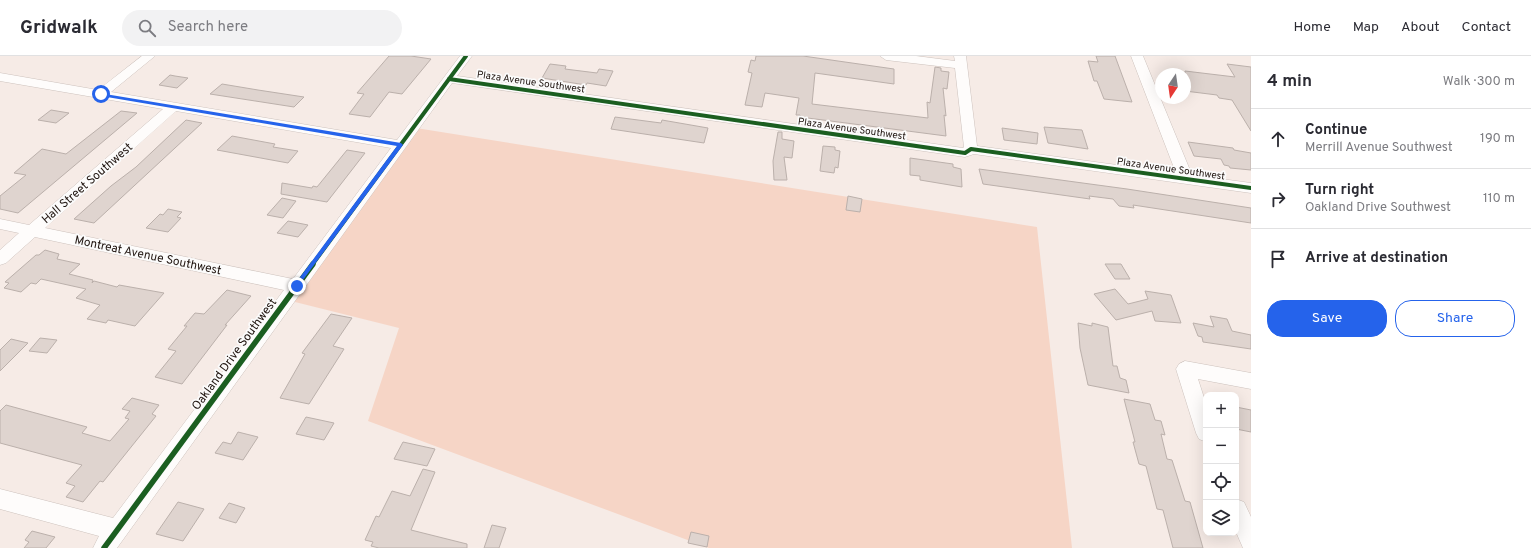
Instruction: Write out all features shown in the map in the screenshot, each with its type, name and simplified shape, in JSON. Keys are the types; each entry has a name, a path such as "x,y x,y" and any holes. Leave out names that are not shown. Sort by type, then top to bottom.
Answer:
{"street":[{"path":"101,94 149,56"},
{"name":"Oakland Drive Southwest","path":"104,548 466,56"},
{"path":"886,56 960,61 971,149"},
{"path":"1137,56 1186,179"},
{"path":"0,77 401,145"},
{"name":"Plaza Avenue Southwest","path":"449,79 965,153 971,149 1251,188"},
{"name":"Hall Street Southwest","path":"0,259 174,106"},
{"name":"Montreat Avenue Southwest","path":"0,224 297,286"},
{"path":"1204,428 1185,369 1251,381"},
{"path":"0,499 117,530"},
{"path":"1239,515 1251,540"}],"shaded area":[{"path":"416,128 1037,227 1072,548 709,548 368,421 399,328 287,300"}],"building":[{"path":"389,56 411,56 431,59 402,94 389,92 370,117 349,114 364,94 357,93"},
{"path":"756,56 803,56 894,69 894,84 815,73 812,104 928,118 927,102 930,103 935,67 941,68 941,71 949,72 947,89 943,88 946,116 944,115 946,136 800,117 800,115 796,115 799,98 765,93 762,107 745,105 752,73 748,72 751,60 755,61"},
{"path":"1096,56 1115,56 1132,102 1104,99 1097,81 1094,81 1088,61 1098,62"},
{"path":"550,64 566,66 565,69 597,73 599,69 613,71 606,86 587,83 586,85 542,78"},
{"path":"1227,64 1251,67 1251,131 1232,100 1219,98 1217,95 1191,92 1191,72 1235,77"},
{"path":"170,75 188,78 177,88 159,85"},
{"path":"222,84 304,97 294,107 210,94"},
{"path":"51,110 69,113 56,123 38,120"},
{"path":"121,111 137,113 18,213 0,209 0,196 26,175 14,173 42,149 66,154"},
{"path":"615,117 661,123 662,120 708,128 704,143 611,129"},
{"path":"186,120 202,123 94,223 74,219 111,186 136,167"},
{"path":"1044,127 1082,130 1088,149 1048,143"},
{"path":"1002,128 1038,133 1037,144 1004,140"},
{"path":"778,132 782,132 782,139 794,141 792,158 784,157 787,180 774,180 773,161"},
{"path":"232,136 275,144 273,147 298,151 288,163 217,150"},
{"path":"1188,142 1233,148 1234,150 1251,153 1251,170 1230,168 1229,166 1224,165 1221,159 1194,156"},
{"path":"823,146 835,147 835,150 840,151 838,168 835,167 834,173 820,171"},
{"path":"347,150 365,153 327,202 281,194 282,183 312,188 313,186 317,187"},
{"path":"910,158 953,164 953,167 961,169 962,187 920,180 920,176 910,175"},
{"path":"979,169 1127,189 1251,208 1251,223 1133,205 1134,208 1119,206 1113,199 1089,196 1090,199 983,184"},
{"path":"848,196 862,199 860,212 846,210"},
{"path":"282,198 296,201 283,218 267,215"},
{"path":"168,209 182,212 177,217 181,218 168,232 146,228 160,214 163,215"},
{"path":"288,221 308,225 298,237 277,233"},
{"path":"45,250 59,254 57,259 80,264 69,274 93,280 92,283 94,281 117,287 119,285 164,293 135,326 108,320 106,323 87,319 100,305 76,298 86,289 41,279 36,284 31,283 21,292 4,288 9,283 5,282 36,255 39,255"},
{"path":"1105,264 1121,264 1130,279 1115,279"},
{"path":"1115,289 1128,304 1148,299 1145,291 1171,295 1181,323 1155,321 1152,311 1116,320 1094,294"},
{"path":"227,290 251,296 225,325 227,325 182,384 155,377 176,351 168,349 187,326 184,326 195,313 204,314"},
{"path":"331,314 352,318 333,346 344,349 309,404 280,398 305,354 302,353"},
{"path":"1210,316 1227,319 1232,331 1251,335 1251,349 1203,342 1202,337 1198,336 1193,323 1214,327"},
{"path":"1078,323 1092,326 1092,323 1108,327 1113,366 1117,366 1120,378 1126,380 1129,393 1088,385 1080,348"},
{"path":"40,338 57,340 47,353 29,351"},
{"path":"11,339 28,343 0,371 0,350"},
{"path":"132,398 159,405 152,414 156,416 103,482 100,481 83,502 66,497 75,486 66,483 82,465 0,443 0,411 6,405 87,427 82,433 110,441 129,419 125,418 130,411 122,409"},
{"path":"1124,399 1150,404 1155,420 1161,421 1165,435 1161,434 1167,459 1172,460 1185,501 1190,502 1203,548 1173,548 1163,510 1157,509 1146,466 1139,464"},
{"path":"1239,408 1251,410 1251,432 1239,430"},
{"path":"306,417 334,423 324,440 296,434"},
{"path":"238,432 258,437 243,460 215,453 223,442 231,444"},
{"path":"403,442 435,449 427,466 394,459"},
{"path":"423,469 435,472 411,530 467,544 467,548 379,548 371,546 373,542 365,540 376,516 379,517 392,491 410,496"},
{"path":"178,502 204,509 183,541 156,534"},
{"path":"229,503 245,508 236,523 219,518"},
{"path":"492,525 506,528 499,548 484,548"},
{"path":"32,531 55,537 46,548 24,548 29,542 25,540"},
{"path":"691,532 709,536 707,547 688,543"}],"cycle path":[{"path":"104,548 466,56"},
{"path":"449,79 965,153 971,149 1251,188"}],"route":[{"path":"101,94 401,145 297,286"}]}
